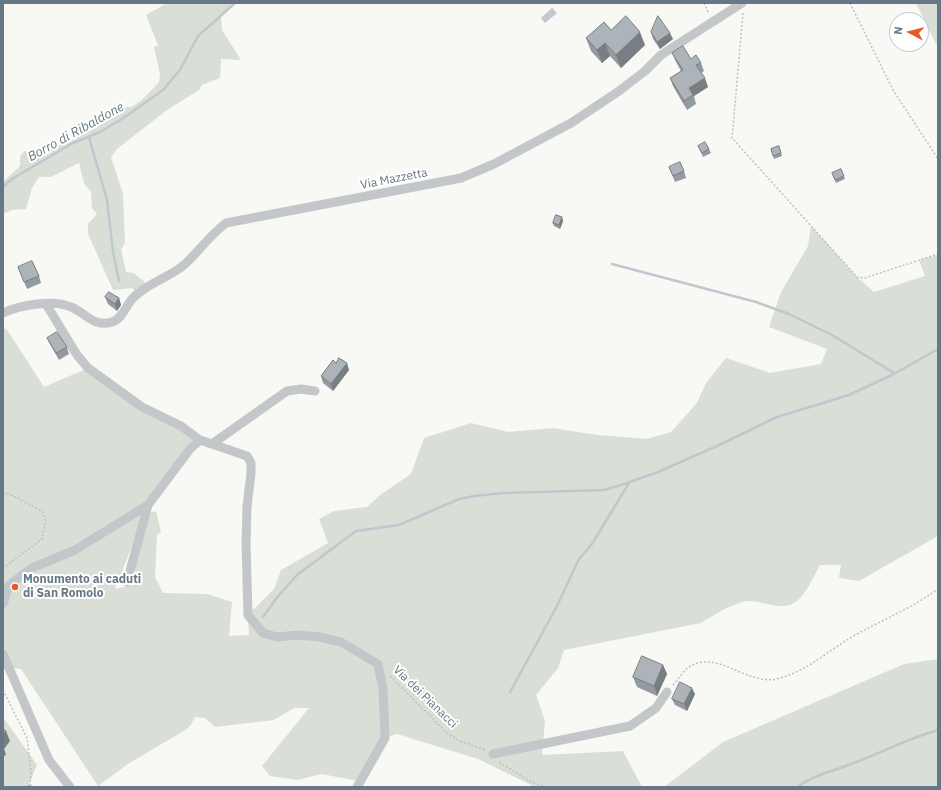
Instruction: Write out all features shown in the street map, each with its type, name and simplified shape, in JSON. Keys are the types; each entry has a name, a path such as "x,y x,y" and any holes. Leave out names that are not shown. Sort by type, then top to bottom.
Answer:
{"street":[{"name":"Via Mazzetta","path":"46,304 62,303 73,307 92,322 113,322 120,317 133,298 148,286 184,265 212,234 226,223 461,178 494,164 571,123 619,91 645,71 661,55 713,21 743,6"},
{"path":"3,313 22,306 46,304 77,355 88,368 142,407 181,426 200,440 247,456 251,463 246,543 248,615 263,633 277,637 298,635 320,637 341,642 378,664 383,689 384,738 357,787"},
{"path":"212,444 287,391 300,389 315,391"},
{"path":"3,604 9,585 32,568 75,550 148,505 190,449 200,440"},
{"path":"127,582 148,505"},
{"path":"3,654 49,760 70,787"},
{"path":"493,754 630,726 656,708 667,692"}],"path":[{"path":"704,3 713,21"},
{"path":"850,3 893,90 938,160"},
{"path":"743,6 732,138 857,277 865,278 938,254"},
{"path":"3,492 18,498 43,512 46,521 42,539 3,568"},
{"path":"667,692 687,668 699,662 715,663 747,676 774,679 786,676 886,618 894,617 908,609 938,589"},
{"name":"Via dei Pianacci","path":"389,675 448,734 460,741 484,748 493,754 500,763 526,779 544,787"},
{"path":"3,690 28,738 31,771 30,785"},
{"path":"24,787 30,785 34,787"}],"shaded area":[{"path":"167,3 235,3 221,16 222,30 241,60 221,59 220,78 202,85 199,90 167,110 117,149 111,157 123,194 125,243 121,249 126,272 134,273 148,285 138,294 132,288 113,290 88,234 88,224 97,214 92,208 91,192 84,183 79,163 51,177 39,177 32,188 26,209 12,210 3,214 3,182 20,166 20,157 24,151 37,154 52,145 62,145 96,128 120,107 132,107 143,99 159,82 160,74 154,47 158,45 146,15"},
{"path":"916,3 938,3 938,42 936,44 929,30 929,12 920,12"},
{"path":"552,8 557,13 545,23 541,18"},
{"path":"811,226 857,277 874,292 925,276 919,260 938,255 938,536 859,581 839,578 841,565 820,565 802,596 794,603 789,605 777,606 754,601 743,602 724,610 701,623 564,650 558,668 536,695 545,721 542,755 623,751 642,787 535,787 478,759 397,734 384,738 359,781 321,774 298,780 270,776 262,766 309,708 294,708 274,720 215,727 205,718 195,717 187,729 128,764 98,786 21,669 3,667 3,330 6,328 44,387 88,368 200,440 148,505 115,589 141,583 131,562 146,514 156,511 161,532 157,535 155,577 163,593 207,594 232,602 229,636 249,635 248,615 274,589 281,570 328,543 319,519 334,511 367,507 380,495 411,474 424,438 471,423 508,432 553,428 597,435 647,439 671,432 697,403 706,383 726,358 770,373 821,364 827,349 769,327 781,292 808,246"},
{"path":"938,659 938,787 664,787 723,742 904,664"},
{"path":"3,717 37,765 28,787 3,787"}],"building":[{"path":"626,16 640,32 616,55 605,43 597,50 586,38 604,22 611,30"},
{"path":"658,16 670,33 657,42 651,32"},
{"path":"683,46 691,59 696,55 701,63 696,65 705,78 689,88 693,95 684,101 670,78 683,70 672,53"},
{"path":"705,142 709,149 702,153 698,146"},
{"path":"779,146 781,153 773,156 771,149"},
{"path":"680,162 684,171 673,176 669,167"},
{"path":"841,169 844,176 835,180 832,173"},
{"path":"556,215 562,217 559,225 553,223"},
{"path":"32,261 39,276 24,282 18,267"},
{"path":"109,292 119,298 115,304 105,297"},
{"path":"57,332 67,347 56,353 47,338"},
{"path":"339,358 347,363 331,384 321,376 333,360 336,363"},
{"path":"642,656 663,665 654,686 633,677"},
{"path":"680,682 692,688 684,704 672,699"}],"waterway":[{"name":"Borro di Ribaldone","path":"3,187 12,179 71,144 100,132 122,119 163,90 180,70 198,36 235,3"},
{"path":"89,137 107,200 113,252 119,281"},
{"path":"612,264 756,302 789,314 832,335 894,373"},
{"path":"263,617 279,595 297,575 356,531 399,525 459,499 474,496 503,493 604,490 621,485 658,472 777,417 849,395 894,374 938,349"},
{"path":"510,692 557,606 579,559 592,544 629,483"},
{"path":"798,787 815,777 858,762 914,738 938,730"}],"place":[{"name":"Monumento ai caduti di San Romolo","path":"15,587"}]}
